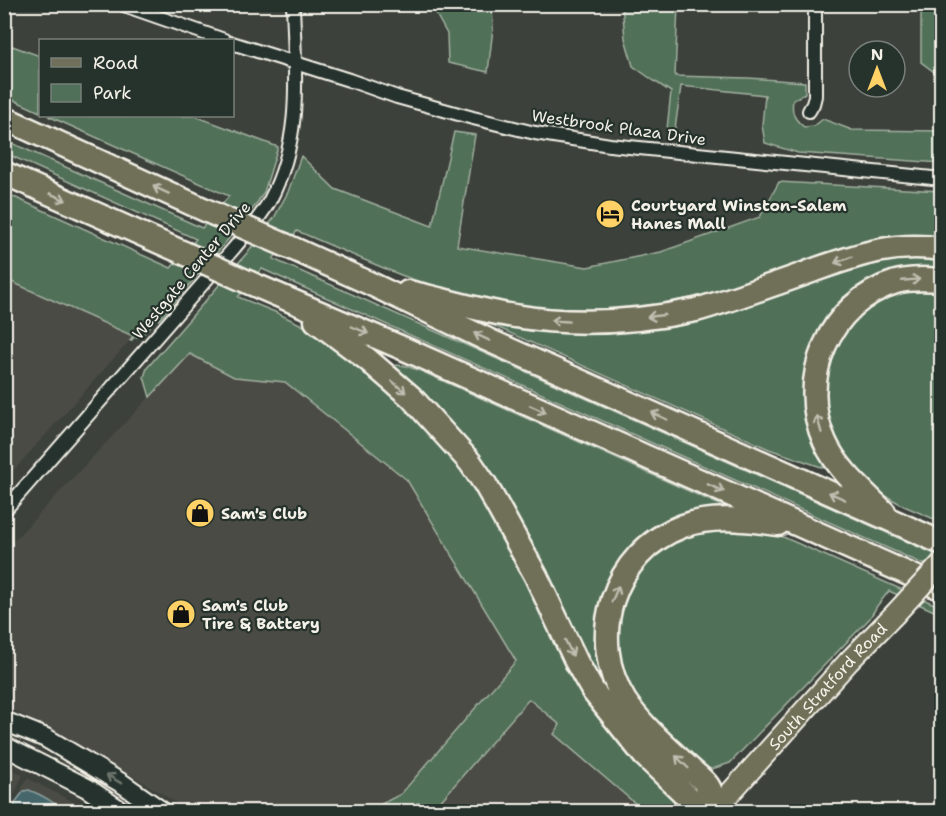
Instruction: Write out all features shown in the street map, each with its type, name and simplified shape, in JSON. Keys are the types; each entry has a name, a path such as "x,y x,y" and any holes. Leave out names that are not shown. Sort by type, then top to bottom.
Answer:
{"highway":[{"path":"4,118 369,283 488,340 942,543"},
{"path":"4,173 942,589"},
{"path":"369,283 513,316 594,321 641,318 698,309 866,252 912,247 942,249"},
{"path":"891,520 838,464 825,442 815,409 816,368 824,344 835,326 851,307 864,297 879,288 898,282 917,279 942,280"},
{"path":"287,299 367,359 411,397 470,462 485,484 536,576 577,663 593,691 644,755 690,799 715,809"},
{"path":"715,809 708,787 648,729 626,701 617,684 609,659 607,627 611,601 625,572 635,558 657,539 683,526 712,520 753,520 803,527"}],"main road":[{"name":"South Stratford Road","path":"715,809 849,661 942,563"},
{"path":"4,721 46,738 123,784 163,812"},
{"path":"4,746 87,788 123,812"}],"street":[{"path":"121,4 221,39"},
{"name":"Westgate Center Drive","path":"4,511 234,248 263,211 279,181 293,133 295,62 293,4"},
{"path":"809,111 815,96 815,4"},
{"name":"Westbrook Plaza Drive","path":"234,44 398,97 535,133 610,145 942,179"}],"shaded area":[{"path":"5,279 134,336 5,480"},
{"path":"190,354 234,377 285,382 407,480 516,661 401,794 368,811 189,811 145,783 5,705 4,551"},
{"path":"529,699 560,725 554,734 644,811 432,812"},
{"path":"4,765 23,775 6,812 4,811"},
{"path":"27,778 91,811 11,812"}],"green space":[{"path":"433,5 492,5 493,28 488,72 448,63 447,34"},
{"path":"622,5 678,5 675,76 805,82 805,93 793,100 792,105 794,115 804,127 814,126 823,119 852,130 941,131 941,163 798,153 765,143 762,125 765,95 681,86 675,129 667,129 671,92 633,66 625,38"},
{"path":"921,5 941,5 941,77 921,62"},
{"path":"4,43 39,56 39,112 5,96"},
{"path":"50,117 198,117 278,147 264,192 255,206 159,320 156,318 144,333 132,340 130,340 133,336 5,279 5,193 171,268 196,239 5,153 5,140 202,228 229,196"},
{"path":"454,132 475,135 457,246 587,267 661,252 760,217 779,182 941,191 941,241 829,256 827,252 718,291 638,307 596,310 533,307 481,300 410,279 297,231 273,259 941,557 941,572 262,269 238,297 306,327 332,342 377,374 470,476 524,577 555,646 579,690 623,748 660,788 672,797 678,811 659,811 658,806 644,811 554,734 560,725 529,699 432,811 418,803 410,811 368,811 401,794 516,661 407,480 285,382 234,377 190,354 150,397 144,377 147,368 247,253 274,218 288,192 301,156 335,189 432,226"},
{"path":"886,256 941,256 941,271 903,272 821,338 829,464 827,469 769,449 492,325 495,319 578,328"},
{"path":"941,285 941,522 904,506 881,493 860,477 830,440 820,377 853,313 909,286"},
{"path":"396,365 423,372 722,506 720,512 617,571 607,693 541,562 393,368"},
{"path":"700,527 751,527 781,536 941,607 941,614 889,591 870,618 730,763 712,769 701,767 646,717 616,663 616,609 647,555"}],"water":[{"path":"29,790 48,799 64,811 12,811 24,791"}],"place":[{"name":"Courtyard Winston-Salem Hanes Mall","path":"610,214"},
{"name":"Sam's Club","path":"200,513"},
{"name":"Sam's Club Tire & Battery","path":"181,614"}]}
